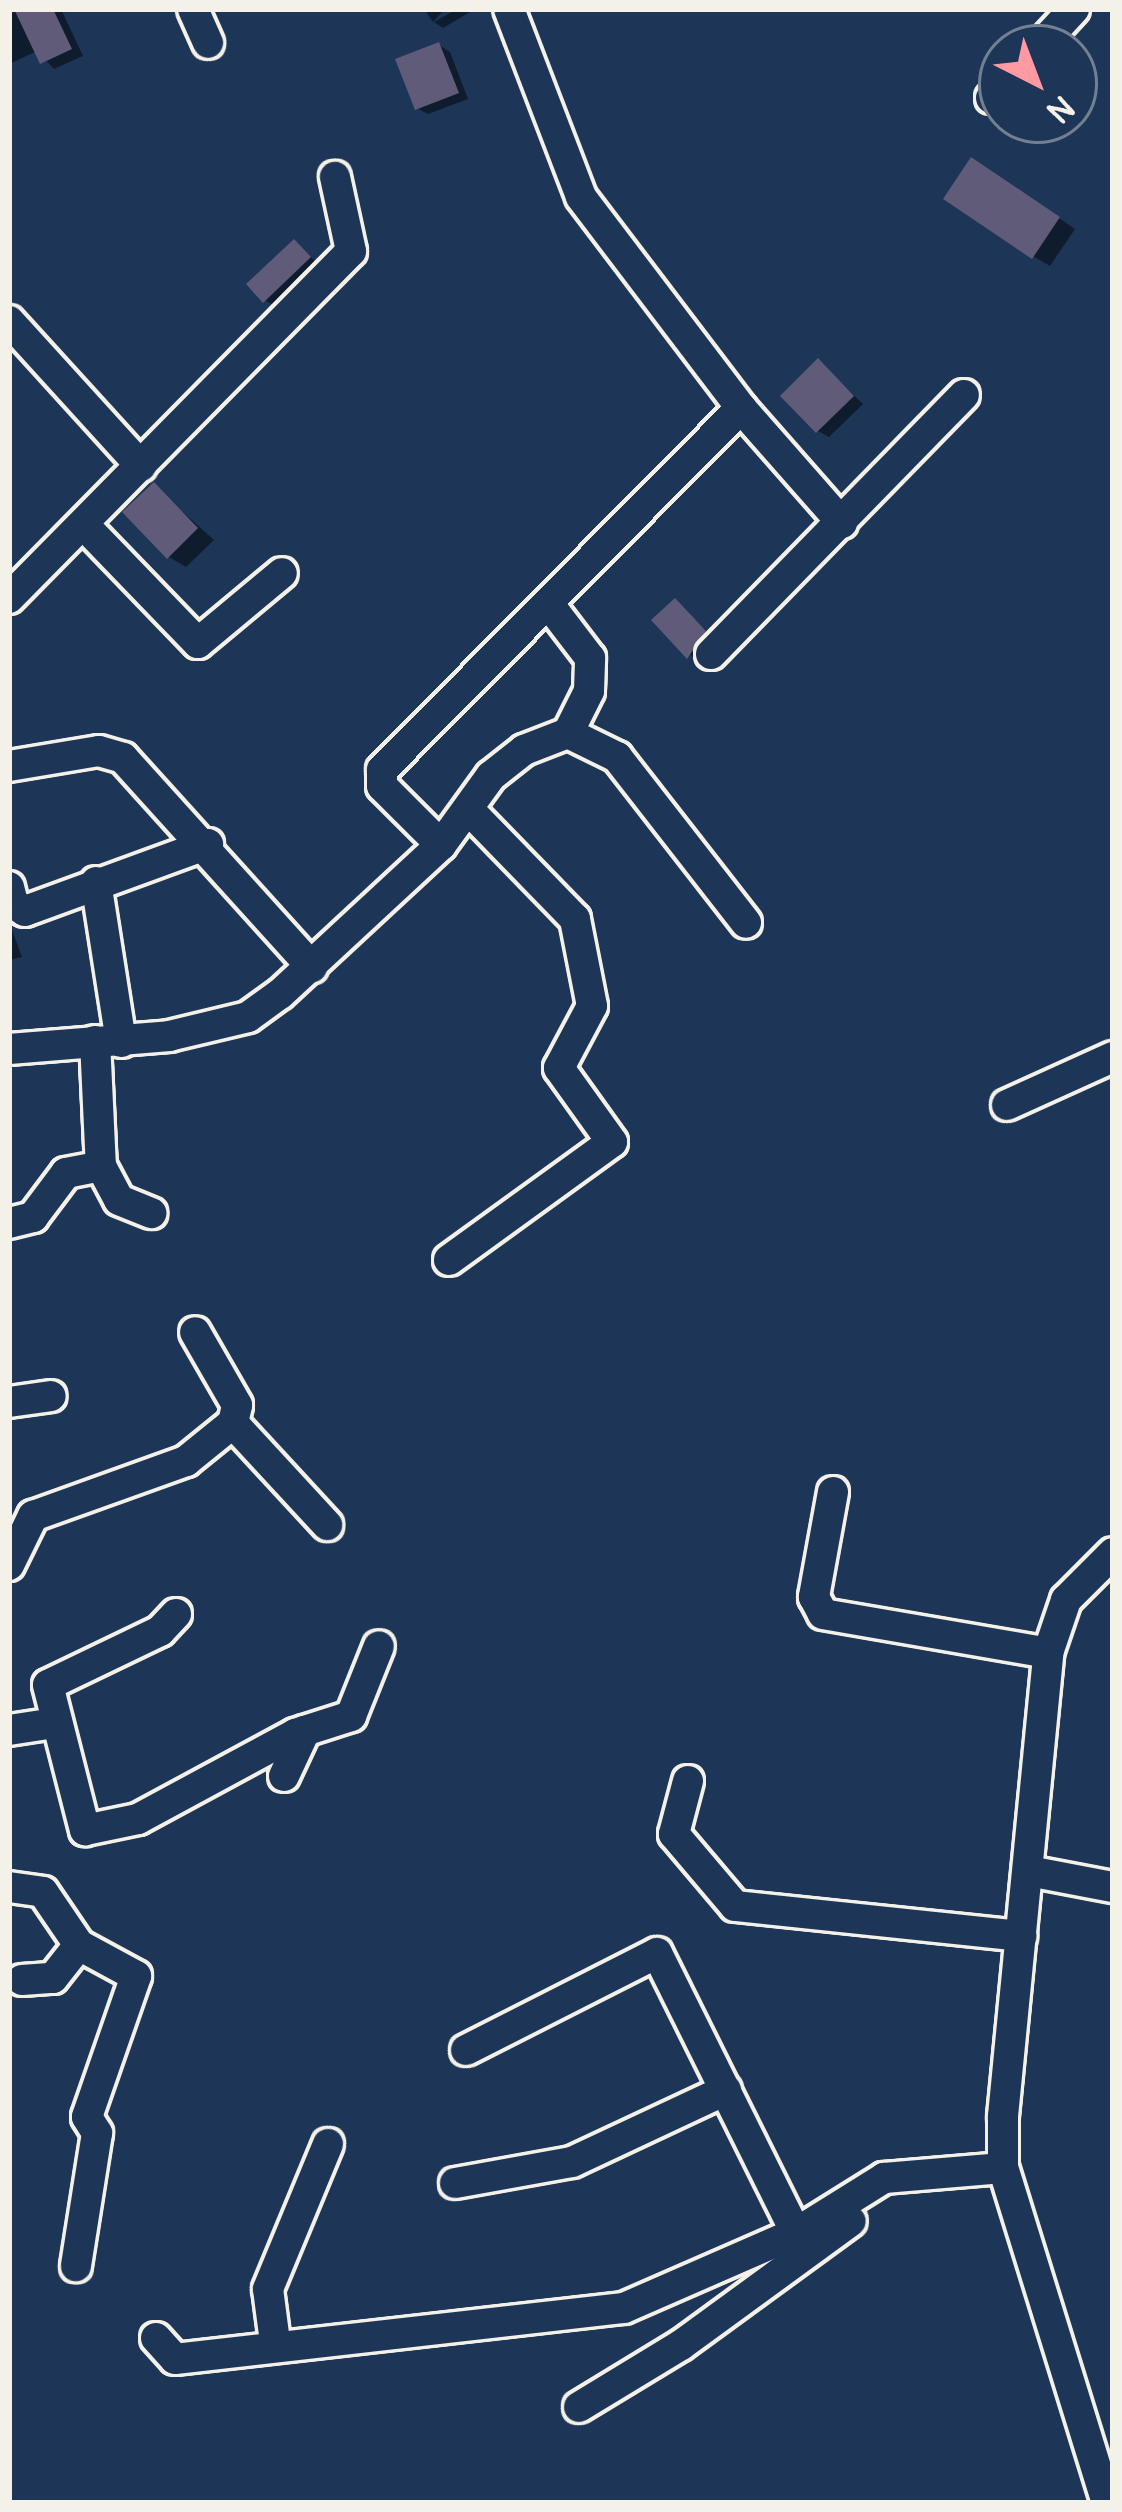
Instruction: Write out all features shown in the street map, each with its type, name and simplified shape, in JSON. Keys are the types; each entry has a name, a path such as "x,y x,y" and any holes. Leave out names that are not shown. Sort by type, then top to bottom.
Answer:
{"street":[{"path":"193,9 208,43"},
{"path":"509,9 581,197 741,408 842,523"},
{"path":"9,598 351,251 335,177"},
{"path":"9,321 141,466"},
{"path":"711,654 964,394"},
{"path":"441,845 379,774 741,408"},
{"path":"84,526 198,643 282,573"},
{"path":"9,1049 108,1041 248,1017 312,967 441,845 511,759 568,733 589,691 590,658 548,603"},
{"path":"568,733 617,757 746,923"},
{"path":"9,766 110,751 208,844 312,967"},
{"path":"449,1260 612,1142 559,1068 592,1006 575,919 468,809"},
{"path":"9,887 13,903 25,910 208,844"},
{"path":"96,882 108,1041 101,1166 119,1200 151,1213"},
{"path":"1007,1105 1113,1057"},
{"path":"9,1223 32,1217 65,1173 101,1166"},
{"path":"9,1565 33,1516 187,1461 233,1424 237,1406 195,1332"},
{"path":"9,1402 51,1396"},
{"path":"233,1424 327,1525"},
{"path":"832,1492 814,1598 823,1615 1048,1653"},
{"path":"1107,2503 1100,2442 1003,2168 1004,2056 1029,1870 1048,1653 1066,1600 1113,1553"},
{"path":"176,1614 160,1631 53,1678 54,1723 85,1830 138,1819 305,1731 355,1712 379,1646"},
{"path":"9,1730 54,1723"},
{"path":"284,1775 305,1731"},
{"path":"688,1781 676,1840 735,1906 1021,1936"},
{"path":"1029,1870 1113,1887"},
{"path":"9,1887 43,1892 79,1945 136,1976 87,2117 97,2133 76,2266"},
{"path":"22,1980 53,1978 79,1945"},
{"path":"466,2050 657,1953 796,2233"},
{"path":"454,2183 572,2162 726,2090"},
{"path":"275,2342 268,2289 328,2144"},
{"path":"156,2338 175,2359 275,2342 624,2308 796,2233 890,2176 1003,2168"},
{"path":"579,2407 844,2228 860,2193"}],"building":[{"path":"14,9 53,9 72,49 40,64"},
{"path":"439,42 459,93 415,110 395,59"},
{"path":"971,157 1060,217 1032,259 943,199"},
{"path":"294,239 311,257 263,303 246,284"},
{"path":"818,358 854,396 816,433 780,396"},
{"path":"154,482 198,528 167,559 122,512"},
{"path":"675,598 706,631 687,659 651,620"}]}
